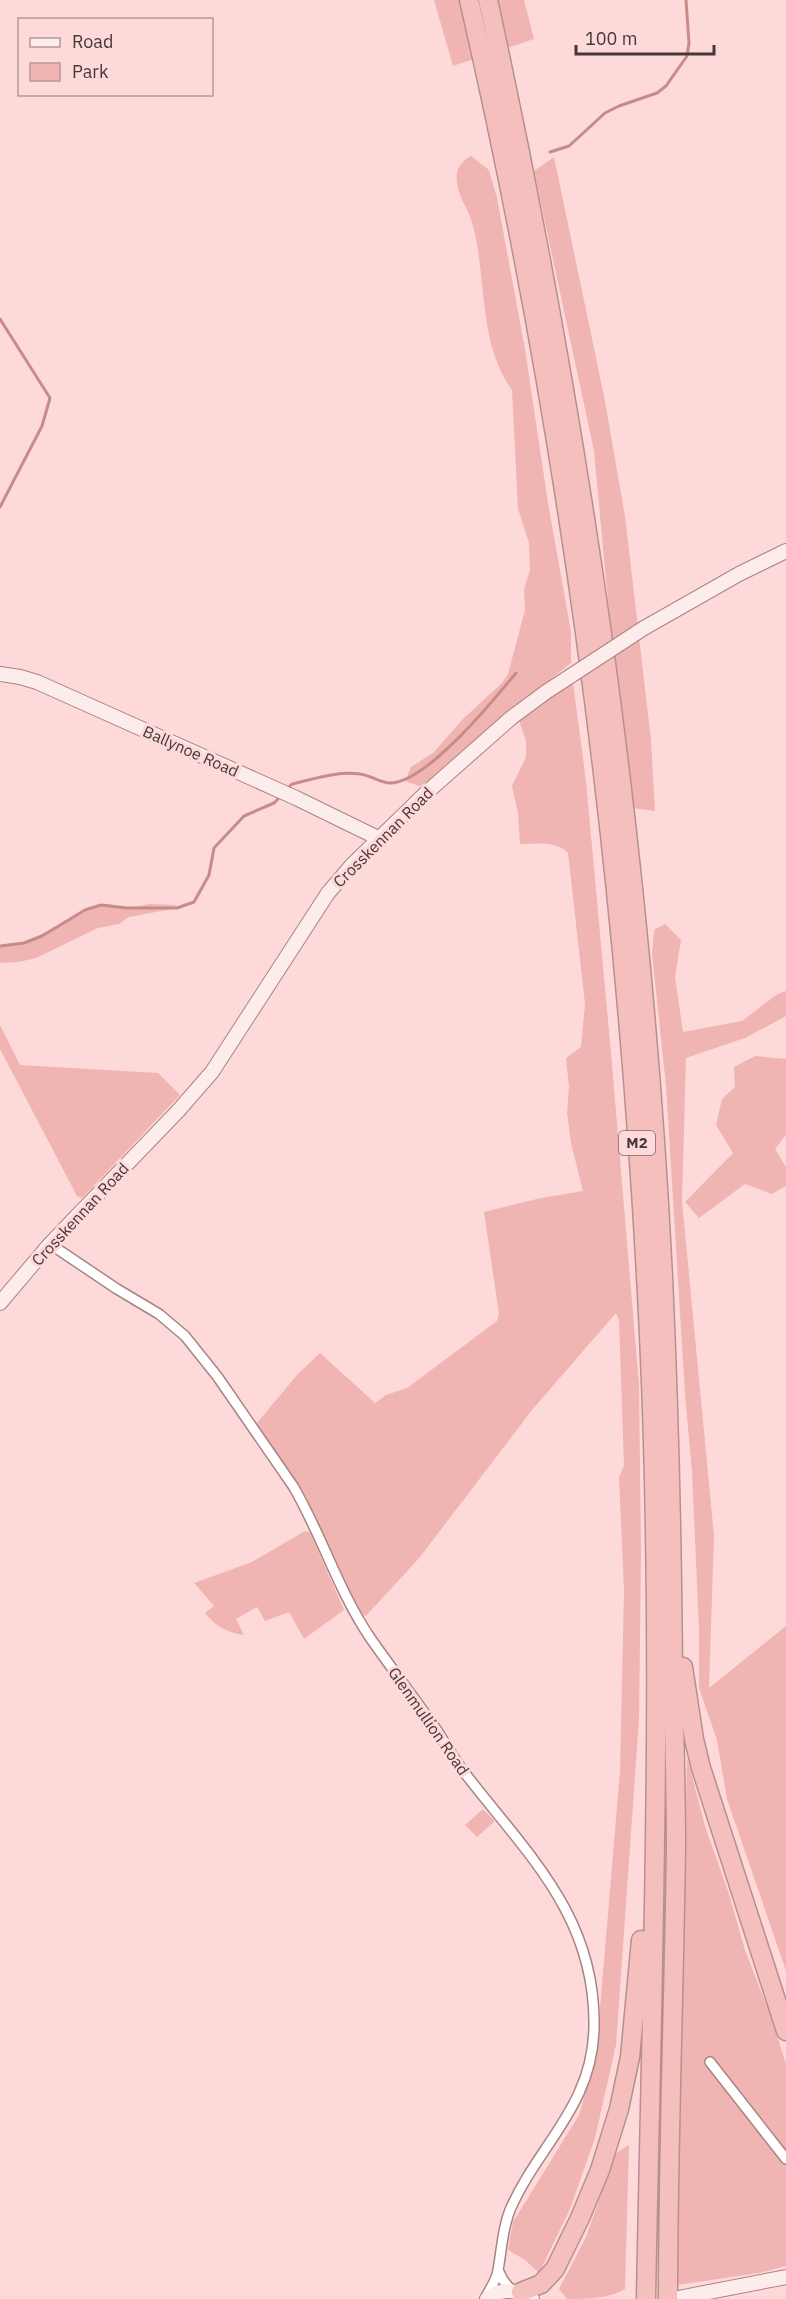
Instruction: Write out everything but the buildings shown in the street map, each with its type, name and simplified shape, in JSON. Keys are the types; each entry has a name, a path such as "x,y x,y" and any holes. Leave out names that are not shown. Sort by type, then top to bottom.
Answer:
{"highway":[{"name":"M2","path":"469,0 515,212 566,509 605,801 624,982 640,1187 649,1338 656,1788 646,2299"},
{"name":"M2","path":"488,0 521,154 584,510 617,749 636,921 658,1205 671,1490 676,1840 668,2299"},
{"path":"673,1612 701,1768 786,2031"},
{"path":"521,2294 541,2284 555,2269 596,2180 619,2109 630,2057 646,1866 656,1788"}],"street":[{"name":"Crosskennan Road","path":"0,1303 50,1244 178,1111 212,1072 328,893 410,807 511,718 546,692 644,628 730,579 786,551"},
{"name":"Ballynoe Road","path":"0,674 37,682 296,798 378,838"},
{"name":"Glenmullion Road","path":"50,1244 159,1314 185,1336 200,1354 293,1486 343,1592 371,1639 462,1769 543,1874 566,1907 575,1926 587,1959 592,1983 594,2029 590,2058 571,2111 523,2186 508,2215 500,2245 498,2270 486,2299"},
{"path":"710,2062 786,2159"},
{"path":"498,2270 503,2280 521,2294"},
{"path":"673,2299 786,2277"},
{"path":"486,2299 500,2292 521,2294"}],"green space":[{"path":"434,0 524,0 534,39 453,66"},
{"path":"471,156 489,170 497,198 525,349 548,503 571,632 571,663 422,787 405,781 411,767 433,753 463,719 502,683 508,674 525,610 524,589 530,570 529,543 518,509 512,390 501,372 488,331 473,226 457,180 459,168"},
{"path":"554,157 604,396 625,516 651,740 655,811 631,808 594,451 534,171"},
{"path":"573,683 586,781 639,1385 641,1553 639,1719 616,2045 595,2138 570,2209 539,2273 525,2260 508,2250 513,2222 579,2115 596,2056 620,1771 624,1590 619,1477 624,1466 619,1320 616,1313 532,1410 420,1557 366,1616 357,1609 306,1497 256,1424 297,1375 320,1353 375,1403 386,1395 407,1388 497,1321 499,1314 484,1212 541,1198 583,1191 571,1143 567,1113 569,1087 566,1058 581,1047 585,1004 568,853 552,844 520,844 518,813 512,786 526,757 526,741 519,720"},
{"path":"107,904 127,908 150,904 175,905 177,908 129,917 119,924 98,928 36,958 0,963 0,947 28,940 80,914"},
{"path":"665,924 681,940 675,977 683,1032 742,1021 776,995 786,991 786,1016 745,1038 686,1058 682,1201 714,1536 709,1688 786,1626 786,1971 727,1799 717,1740 699,1688 699,1630 692,1472 666,1086 652,954 654,930"},
{"path":"0,1025 20,1065 158,1073 180,1095 82,1198 77,1196 0,1049"},
{"path":"755,1056 786,1059 786,1135 775,1149 786,1167 786,1186 772,1194 745,1184 699,1218 685,1202 733,1153 716,1125 722,1099 735,1087 734,1067"},
{"path":"305,1531 310,1532 344,1610 304,1639 289,1612 265,1621 257,1607 236,1619 244,1635 232,1633 213,1622 205,1613 214,1606 194,1583 252,1562"},
{"path":"687,1757 705,1826 728,1891 745,1950 786,2064 786,2266 759,2273 677,2285"},
{"path":"483,1809 495,1821 477,1837 465,1825"},
{"path":"629,2145 625,2289 605,2297 567,2299 559,2289 586,2237 616,2153"}],"waterway":[{"path":"550,152 569,146 605,113 657,93 666,86 687,56 689,43 686,0"},
{"path":"0,319 50,398 42,426 0,507"},
{"path":"287,789 292,784 351,773 386,783 405,779 422,770 440,756 476,720 516,673"},
{"path":"0,946 24,943 42,936 85,910 101,905 127,908 177,908 194,902 209,875 214,848 244,816 278,799"}]}
